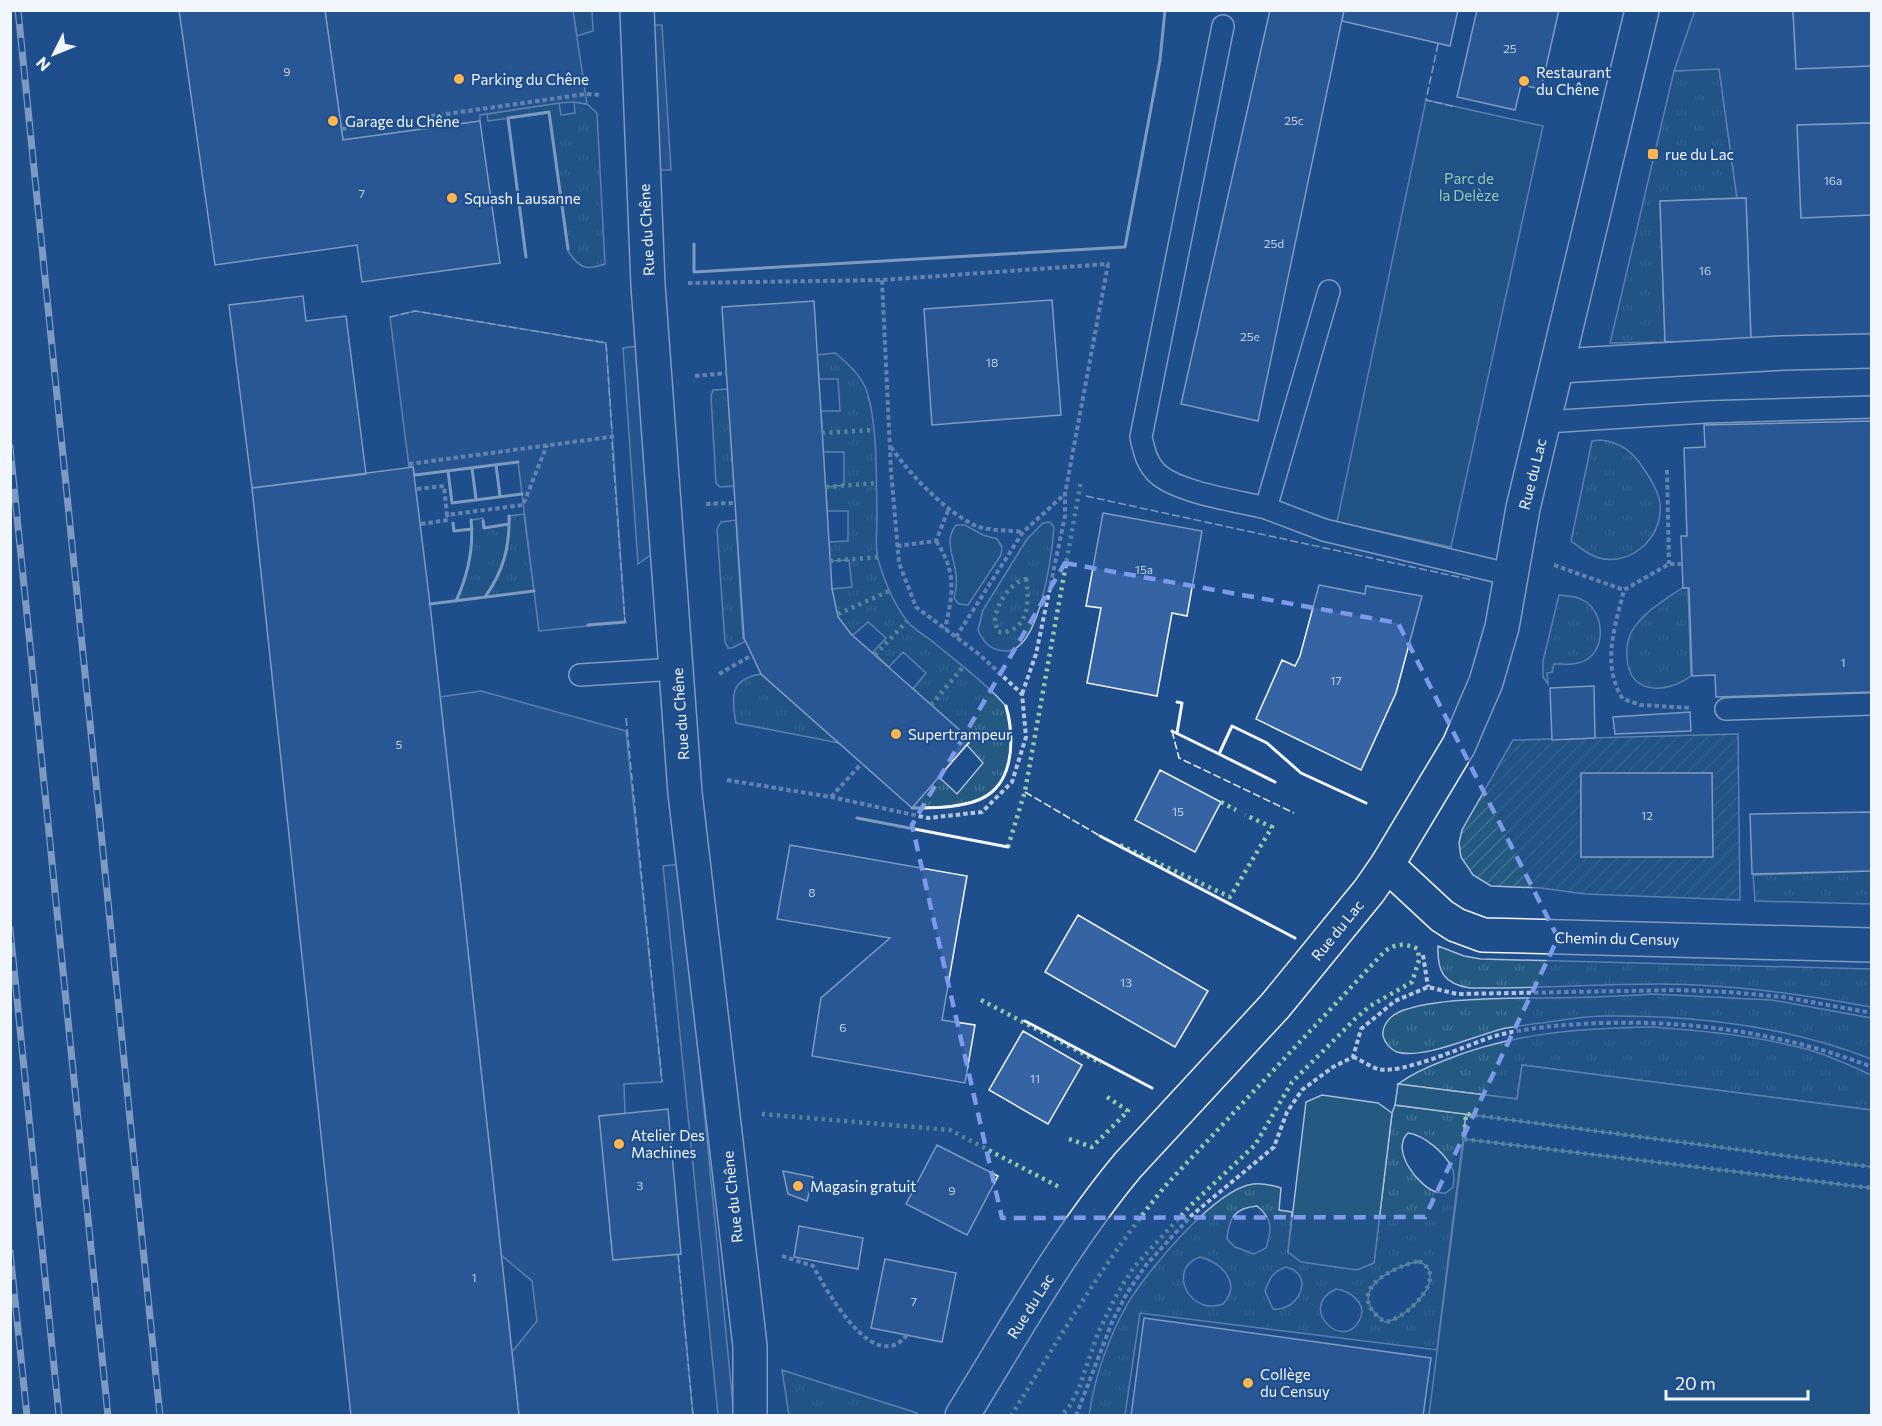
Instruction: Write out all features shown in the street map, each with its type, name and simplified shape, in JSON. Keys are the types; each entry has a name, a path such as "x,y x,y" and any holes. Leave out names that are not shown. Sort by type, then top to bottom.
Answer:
{"street":[{"name":"Rue du Chêne","path":"638,10 648,285 676,669 686,794 750,1346 750,1416"},
{"name":"Rue du Lac","path":"962,1416 1061,1255 1110,1186 1275,1006 1369,891 1459,745 1485,682 1502,627 1523,508 1642,10"},
{"path":"1558,366 1782,353 1872,351"},
{"name":"Chemin du Censuy","path":"1387,865 1442,915 1456,925 1483,935 1872,945"},
{"path":"750,1346 763,1416"}],"lane":[{"path":"1223,26 1141,437 1145,457 1158,474 1178,486 1266,508 1324,530 1512,574"},
{"path":"1266,508 1329,291"},
{"path":"1545,422 1705,412 1872,407"},
{"path":"580,675 676,669"},
{"path":"1726,709 1872,705"}],"path":[{"path":"342,129 586,94 601,95"},
{"path":"648,285 882,280 1108,264 1065,494 1065,516 1036,654 1022,694 1026,736 1012,782 982,812 928,818 831,797 721,779"},
{"path":"882,280 890,446 899,563 916,607 980,655 1022,694"},
{"path":"691,376 727,373"},
{"path":"409,464 620,435"},
{"path":"447,515 523,505 547,445"},
{"path":"890,446 904,466 942,503 978,526 1023,532"},
{"path":"1668,470 1670,564"},
{"path":"417,489 444,486 448,520 421,524"},
{"path":"956,638 1023,532 1065,494"},
{"path":"698,504 735,503"},
{"path":"936,541 950,508"},
{"path":"897,546 936,541"},
{"path":"936,541 946,556 953,592 945,630"},
{"path":"1552,564 1624,590"},
{"path":"1682,564 1670,564 1624,590 1610,659 1616,688 1623,699 1641,705 1726,709"},
{"path":"715,676 752,655"},
{"path":"831,797 862,763"},
{"path":"1423,953 1428,987"},
{"path":"1076,1416 1112,1322 1127,1293 1146,1265 1192,1215 1274,1147 1287,1112 1302,1090 1334,1067 1353,1057 1361,1029 1395,1001 1428,987 1458,993 1677,990 1782,997 1872,1012"},
{"path":"1353,1057 1379,1069 1397,1068 1497,1035 1552,1026 1616,1022 1678,1024 1737,1030 1833,1052 1872,1067"},
{"path":"780,1256 813,1266 830,1299 854,1327 874,1343 889,1347 900,1343 907,1335"}],"highlighted area":[{"path":"1065,563 1398,623 1558,938 1425,1217 1002,1218 912,825"}],"green space":[{"path":"573,11 592,11 593,31 577,36"},
{"path":"1719,68 1737,198 1660,201 1665,342 1610,343 1674,71"},
{"name":"Parc de la Delèze","path":"1426,100 1543,126 1451,547 1337,522"},
{"path":"574,102 587,104 597,113 605,264 592,267 579,264 568,251 549,113 488,121 487,114 559,103 561,115 575,113"},
{"path":"835,353 859,377 868,395 875,440 877,554 883,575 894,599 909,624 979,679 1008,711 1011,739 1009,761 1003,777 994,790 966,803 912,808 939,777 957,794 983,763 967,745 971,740 913,689 926,673 903,652 889,667 873,652 886,638 868,622 853,635 838,617 832,589 852,587 849,560 830,561 829,542 848,541 848,511 827,511 826,487 844,485 844,452 823,452 821,411 840,411 838,379 819,379 817,355"},
{"path":"728,389 734,486 720,487 716,483 711,396 713,390"},
{"path":"1592,441 1614,443 1631,453 1655,486 1659,498 1660,511 1653,535 1635,552 1612,559 1591,555 1571,541"},
{"path":"524,514 534,591 456,601 469,562 472,541 471,520 483,518 485,528 509,524 509,516"},
{"path":"736,520 743,638 746,641 728,648 725,642 717,529 721,522"},
{"path":"1050,522 1054,527 1047,578 1035,620 1027,636 1017,647 1005,651 995,649 985,642 978,630 983,610 1027,539 1043,523"},
{"path":"956,525 965,525 983,535 997,539 1002,547 1001,555 968,605 959,604 954,598 956,576 950,541"},
{"path":"1682,588 1688,588 1691,676 1671,686 1661,688 1642,685 1634,679 1629,670 1627,651 1630,634 1648,612"},
{"path":"1559,595 1580,599 1593,609 1598,618 1600,637 1598,646 1587,660 1575,664 1554,664 1552,672 1547,673 1548,684 1543,677 1543,661"},
{"path":"761,674 839,743 736,723 733,705 735,690 743,680"},
{"path":"1738,734 1740,900 1585,894 1541,888 1491,886 1473,875 1461,857 1459,843 1462,830 1513,740","holes":["1712,773 1712,857 1581,857 1581,774"]},
{"path":"1871,871 1871,904 1755,901 1753,875"},
{"path":"1438,946 1464,956 1481,959 1871,969 1871,1007 1765,991 1685,984 1470,988 1448,980 1444,975 1439,963"},
{"path":"1652,994 1772,1000 1871,1018 1871,1059 1807,1038 1774,1031 1707,1020 1639,1016 1597,1016 1528,1024 1494,1031 1436,1050 1408,1054 1393,1050 1383,1036 1387,1021 1393,1016 1427,1004 1475,999"},
{"path":"1652,1027 1762,1039 1798,1047 1845,1063 1871,1075 1871,1110 1522,1065 1517,1099 1398,1084 1443,1061 1520,1038 1572,1031"},
{"path":"1522,1065 1871,1110 1871,1167 1395,1105 1398,1084 1517,1099"},
{"path":"1322,1095 1378,1103 1392,1113 1374,1263 1357,1270 1301,1262 1288,1252 1306,1102"},
{"path":"1395,1105 1466,1114 1437,1350 1140,1313 1125,1415 1089,1416 1103,1358 1128,1303 1166,1252 1184,1233 1220,1200 1238,1189 1253,1184 1267,1184 1281,1188 1279,1210 1292,1212 1288,1252 1374,1262 1392,1113","holes":["1408,1133 1414,1134 1439,1151 1452,1168 1453,1187 1446,1193 1438,1193 1422,1183 1414,1175 1404,1158 1403,1140","1257,1206 1266,1215 1270,1225 1266,1248 1254,1254 1235,1247 1227,1239 1229,1225 1234,1215 1243,1209","1200,1257 1222,1269 1227,1275 1231,1289 1223,1304 1206,1306 1196,1301 1186,1289 1184,1281 1186,1267","1419,1261 1429,1271 1429,1283 1414,1305 1399,1316 1385,1322 1373,1311 1368,1301 1369,1292 1375,1283 1395,1269","1286,1267 1292,1269 1300,1276 1302,1282 1299,1296 1294,1301 1281,1309 1273,1309 1265,1291 1268,1282 1278,1271","1336,1289 1347,1292 1356,1299 1362,1309 1359,1321 1352,1329 1343,1332 1326,1323 1321,1306 1325,1297"]},
{"path":"1464,1139 1871,1188 1871,1415 1429,1415"},
{"path":"782,1370 917,1413 915,1416 789,1415"}],"shaded area":[{"path":"1695,10 1793,11 1796,68 1871,66 1871,123 1798,125 1801,217 1871,215 1871,336 1751,340 1746,198 1737,198 1719,69 1674,71"},
{"name":"Parking du Chêne","path":"325,11 573,11 587,104 559,103 480,115 480,121 343,140"},
{"path":"649,25 662,25 671,170 657,170"},
{"path":"415,311 606,343 625,622 539,631 518,462 415,475 413,467 409,467 390,317"},
{"path":"637,346 651,555 638,564 623,348"},
{"path":"481,691 626,731 662,1082 624,1084 625,1114 600,1116 613,1260 678,1254 693,1415 519,1415 512,1352 537,1321 532,1281 501,1255 440,697"},
{"path":"680,864 734,1415 718,1415 663,866"}],"building":[{"path":"179,10 325,10 343,140 480,121 500,263 362,282 357,245 215,265"},
{"path":"1270,10 1344,10 1258,421 1181,404"},
{"path":"1344,10 1458,10 1450,46 1342,21"},
{"path":"1477,10 1559,10 1541,89 1521,85 1515,110 1457,97"},
{"path":"1793,10 1872,10 1872,66 1796,69"},
{"path":"1872,123 1872,215 1801,218 1797,125"},
{"path":"1746,198 1751,340 1665,342 1660,201"},
{"path":"303,296 306,321 346,316 366,474 252,488 229,305"},
{"path":"1052,300 1061,415 932,425 924,309"},
{"path":"814,301 832,589 838,617 851,634 971,740 912,808 761,674 744,638 722,307"},
{"path":"1872,421 1872,692 1716,697 1715,675 1692,676 1689,588 1683,588 1681,536 1687,536 1684,448 1705,447 1704,425"},
{"path":"413,467 519,1416 351,1416 252,488"},
{"path":"1103,513 1202,531 1187,616 1172,613 1157,696 1087,683 1101,608 1086,606"},
{"path":"1319,585 1365,594 1366,586 1422,596 1396,693 1361,770 1256,719 1282,660 1295,666 1300,656"},
{"path":"1594,686 1595,738 1552,740 1550,688"},
{"path":"1690,712 1691,731 1615,734 1613,717"},
{"path":"1160,770 1221,802 1195,852 1135,820"},
{"path":"1581,773 1712,773 1713,857 1581,857"},
{"path":"1872,812 1872,871 1752,874 1750,814"},
{"path":"790,845 967,876 942,1020 975,1025 965,1083 812,1056 821,998 890,938 777,919"},
{"path":"1078,915 1208,991 1175,1047 1045,972"},
{"path":"1023,1031 1082,1065 1048,1124 989,1090"},
{"path":"668,1109 681,1254 613,1260 599,1116"},
{"path":"937,1145 998,1176 967,1235 906,1204"},
{"name":"Magasin gratuit","path":"783,1171 813,1177 807,1201 788,1194"},
{"path":"799,1226 863,1238 858,1269 794,1257"},
{"path":"885,1259 956,1273 942,1342 871,1328"},
{"name":"Collège du Censuy","path":"1144,1318 1431,1358 1423,1416 1131,1416"}],"railway":[{"path":"18,10 160,1416"},
{"path":"10,447 108,1416"},
{"path":"10,929 59,1416"},
{"path":"10,1252 27,1416"}],"hedge":[{"path":"822,433 873,430"},
{"path":"1008,847 1025,791 1081,481"},
{"path":"826,487 876,483"},
{"path":"830,561 878,557"},
{"path":"1026,579 1028,597 1025,615 1016,628 998,632 995,616 1000,602 1015,584 1026,579"},
{"path":"838,614 889,591"},
{"path":"875,655 907,621"},
{"path":"931,705 963,667"},
{"path":"1221,802 1236,810"},
{"path":"1120,845 1230,897 1272,827 1245,815"},
{"path":"1011,1416 1104,1268 1167,1184 1384,952 1400,945 1418,949 1419,960 1412,982 1370,1006 1292,1082 1255,1145 1191,1205 1134,1267 1117,1294 1098,1333 1079,1388 1069,1407 1061,1416"},
{"path":"981,1000 1101,1063"},
{"path":"1069,1139 1092,1147 1128,1111 1107,1097"},
{"path":"762,1114 950,1130 1061,1188"},
{"path":"1872,1167 1466,1114 1464,1139 1872,1188"},
{"path":"1419,1261 1427,1267 1430,1273 1426,1290 1407,1311 1385,1322 1373,1311 1368,1301 1369,1292 1375,1283 1395,1269 1419,1261"}],"fence":[{"path":"1438,44 1426,100 1456,107"},
{"path":"390,317 415,311 606,343 612,432"},
{"path":"612,442 625,622"},
{"path":"1086,496 1472,580"},
{"path":"626,718 662,1082"},
{"path":"1172,731 1179,758 1294,813"},
{"path":"1025,792 1100,836"},
{"path":"678,1254 693,1416"}],"wall":[{"path":"694,244 694,272 1125,247 1160,60 1165,10"},
{"path":"526,257 508,118 549,112 568,249"},
{"path":"415,475 518,462"},
{"path":"496,465 500,496"},
{"path":"472,468 476,499"},
{"path":"448,471 452,503 522,494"},
{"path":"485,597 501,569 507,549 509,516"},
{"path":"456,601 469,562 472,541 471,520"},
{"path":"483,521 484,528 509,524"},
{"path":"453,523 454,531 472,529"},
{"path":"430,604 534,591"},
{"path":"588,625 625,622"},
{"path":"1177,702 1182,703 1177,733"},
{"path":"912,808 965,804 987,796 997,787 1009,762 1011,748 1006,706"},
{"path":"1172,731 1219,754 1232,726 1267,743 1301,773 1366,803"},
{"path":"1219,754 1275,782"},
{"path":"857,818 1008,847"},
{"path":"1100,836 1295,938"},
{"path":"1025,1021 1152,1088"}],"place":[{"name":"Parking du Chêne","path":"459,79"},
{"name":"Restaurant du Chêne","path":"1524,81"},
{"name":"Garage du Chêne","path":"333,121"},
{"name":"rue du Lac","path":"1653,154"},
{"name":"Squash Lausanne","path":"452,198"},
{"name":"Supertrampeur","path":"896,734"},
{"name":"Atelier Des Machines","path":"619,1144"},
{"name":"Magasin gratuit","path":"798,1186"},
{"name":"Collège du Censuy","path":"1248,1383"}]}
